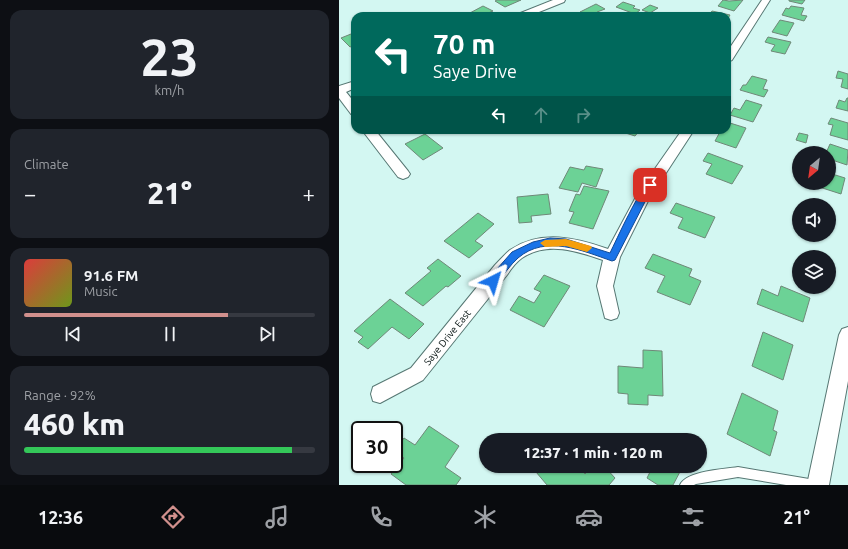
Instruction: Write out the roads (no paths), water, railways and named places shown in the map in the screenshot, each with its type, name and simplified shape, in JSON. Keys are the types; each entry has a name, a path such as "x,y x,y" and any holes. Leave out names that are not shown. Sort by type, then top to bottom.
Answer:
{"street":[{"path":"531,12 561,0"},
{"path":"731,54 766,0"},
{"path":"351,86 339,90 351,106"},
{"path":"371,134 403,174"},
{"path":"611,313 605,286 612,257 643,196 684,134"},
{"name":"Saye Drive East","path":"380,394 417,374 515,255 533,246 550,242 566,242 612,257"},
{"path":"817,485 848,335"}],"lane":[{"path":"685,485 694,479 738,472 817,485"}]}
